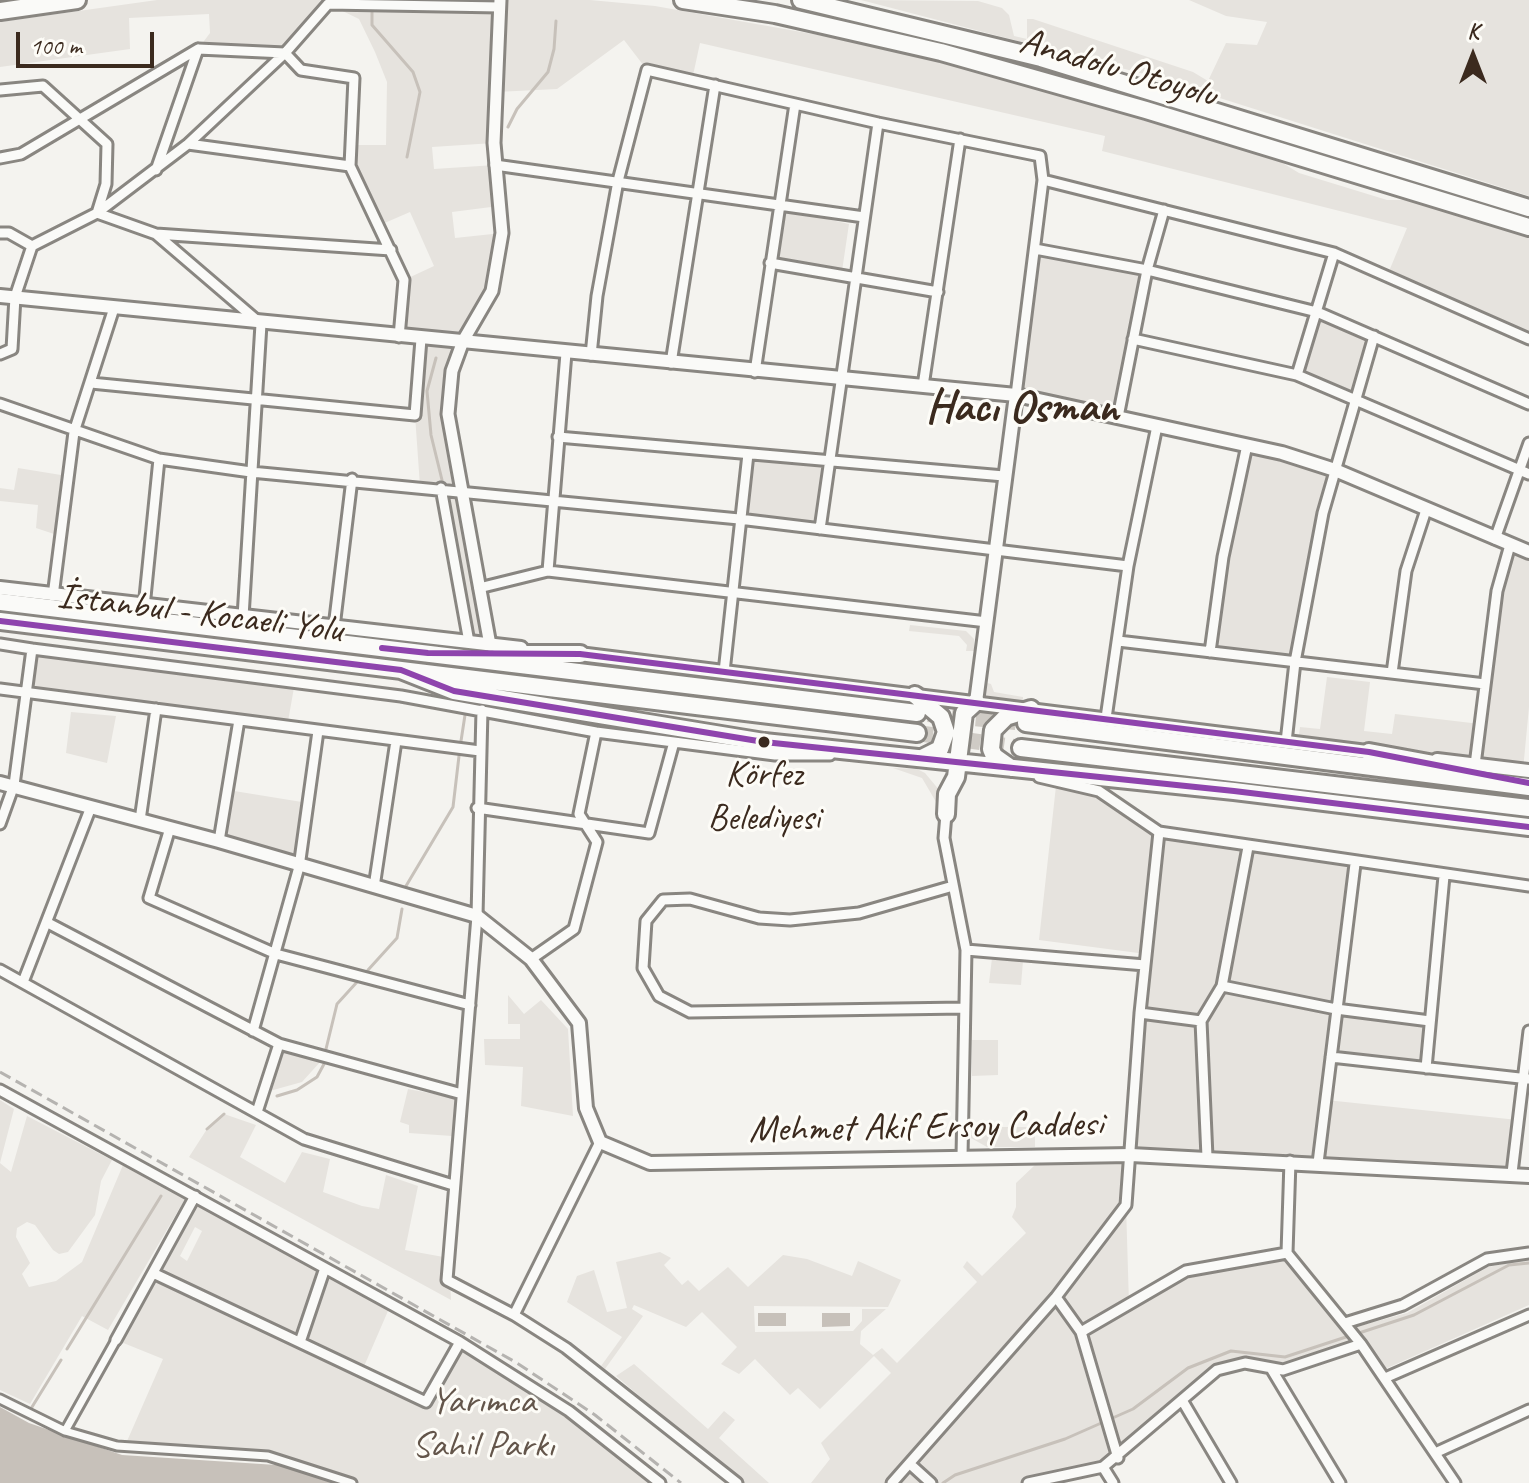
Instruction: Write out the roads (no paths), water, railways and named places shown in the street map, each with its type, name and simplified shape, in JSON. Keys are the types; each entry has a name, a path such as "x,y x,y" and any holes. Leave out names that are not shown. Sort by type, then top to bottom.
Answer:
{"highway":[{"path":"0,11 77,0"},
{"name":"Anadolu Otoyolu","path":"683,0 775,14 941,52 1146,110 1529,227"},
{"name":"Anadolu Otoyolu","path":"801,0 1041,58 1529,208"},
{"path":"0,602 917,713"},
{"name":"İstanbul - Kocaeli Yolu","path":"0,621 917,733"},
{"path":"428,653 580,654"},
{"path":"401,670 454,691 514,703 764,742 920,759 982,772 1013,769 1234,791 1529,827"},
{"path":"915,695 941,717 946,732 940,749 920,759"},
{"path":"946,814 965,768 964,713 976,702"},
{"path":"1013,769 994,756 991,749 993,730 1006,717 1028,716 1529,785"},
{"path":"1021,748 1529,808"},
{"path":"1369,752 1529,785"},
{"path":"920,759 942,776 947,794 946,814"},
{"path":"947,794 965,768"}],"main road":[{"path":"0,296 261,324 1016,395 1247,445 1335,470 1529,552"},
{"path":"976,702 1016,395"},
{"path":"0,588 976,702 1028,716 1106,718 1529,771"},
{"path":"0,783 219,841 299,867 477,916 531,959 579,1023 586,1108 600,1142"},
{"name":"Mehmet Akif Ersoy Caddesi","path":"600,1142 650,1163 1131,1155 1529,1176"}],"street":[{"path":"0,354 12,349 15,297 32,246 97,213 188,144 285,53 328,4 500,4 495,165 502,233 492,291 463,341 452,371 448,414 459,490 490,645"},
{"path":"156,170 198,49"},
{"path":"0,158 21,154 198,49 285,53 301,70 354,78 350,166 404,280 399,337"},
{"path":"591,355 597,296 618,181 647,70 1040,156 1043,180 1016,395"},
{"path":"671,363 715,85"},
{"path":"0,90 43,86 107,144 106,184 97,213"},
{"path":"755,372 795,104"},
{"path":"820,529 878,123"},
{"path":"923,386 960,139"},
{"path":"188,144 350,166"},
{"path":"495,165 864,217"},
{"path":"1043,180 1334,253 1529,339"},
{"path":"1118,417 1147,270 1164,210"},
{"path":"97,213 156,234 391,250"},
{"path":"0,233 9,233 32,246"},
{"path":"156,234 261,324 243,617"},
{"path":"1035,249 1147,270 1317,312 1529,404"},
{"path":"1297,375 1334,253"},
{"path":"770,263 938,292"},
{"path":"53,596 74,432 114,308"},
{"path":"1286,742 1295,662 1323,513 1374,336"},
{"path":"91,383 415,415 421,339"},
{"path":"1133,339 1297,375 1524,472"},
{"path":"548,571 566,353"},
{"path":"0,404 159,459 251,472 352,479 739,519 1128,566"},
{"path":"1106,718 1128,566 1157,426"},
{"path":"558,437 1004,476"},
{"path":"1495,539 1524,472 1529,443"},
{"path":"1210,652 1223,557 1247,445"},
{"path":"724,672 748,454"},
{"path":"144,607 159,459"},
{"path":"334,627 352,479"},
{"path":"441,488 469,642"},
{"path":"1392,673 1406,571 1426,510"},
{"path":"1475,765 1497,591 1510,545"},
{"path":"479,588 548,571 987,622"},
{"path":"1118,641 1485,684"},
{"path":"0,644 401,696 596,732 775,755 882,754"},
{"path":"0,824 14,785 32,649"},
{"path":"0,689 480,751"},
{"path":"140,820 156,709"},
{"path":"482,710 477,808 477,916 447,1280 514,1315 640,1403 737,1483"},
{"path":"219,841 239,720"},
{"path":"253,1031 299,867 318,731"},
{"path":"531,959 574,929 597,842 579,814 596,732"},
{"path":"374,887 396,741"},
{"path":"477,808 649,833 674,742"},
{"path":"1013,769 1099,791 1159,832 1355,864 1529,886"},
{"path":"23,982 91,807"},
{"path":"946,814 944,838 966,950 962,1156"},
{"path":"170,828 149,898 276,954 470,1005"},
{"path":"892,1483 1056,1297 1126,1205 1140,1013 1159,832"},
{"path":"1207,1157 1201,1021 1222,986 1248,847"},
{"path":"1318,1163 1355,864"},
{"path":"1426,1068 1444,876"},
{"path":"953,886 859,913 790,920 759,918 690,899 663,900 646,921 643,968 659,996 690,1012 964,1008"},
{"path":"48,923 279,1044 462,1094"},
{"path":"966,950 1145,965"},
{"path":"0,970 304,1139 453,1185"},
{"path":"1222,986 1336,1009 1430,1021"},
{"path":"1140,1013 1201,1021"},
{"path":"1512,1173 1526,1078 1529,1031"},
{"path":"257,1112 279,1044"},
{"path":"1331,1057 1526,1078"},
{"path":"0,1090 460,1342 569,1411 660,1483"},
{"path":"514,1315 600,1142"},
{"path":"1290,1161 1287,1253 1361,1344 1455,1483"},
{"path":"65,1431 195,1196"},
{"path":"1081,1332 1186,1271 1287,1253"},
{"path":"1345,1323 1403,1305 1487,1259 1529,1253"},
{"path":"300,1342 325,1268"},
{"path":"153,1273 426,1402 460,1342"},
{"path":"1056,1297 1081,1332 1118,1458"},
{"path":"1385,1378 1529,1315"},
{"path":"1028,1483 1103,1467 1118,1458 1217,1370 1245,1363 1283,1370 1361,1344"},
{"path":"1272,1370 1340,1483"},
{"path":"0,1399 65,1431 124,1448 268,1456 352,1483"},
{"path":"1182,1400 1231,1483"},
{"path":"1435,1453 1529,1410"},
{"path":"910,1464 931,1483"},
{"path":"1103,1467 1113,1483"}],"waterway":[{"path":"372,12 372,25 413,72 420,92 407,157"},
{"path":"508,127 517,109 548,72 556,21"},
{"path":"436,358 427,391 431,435 442,480"},
{"path":"457,550 472,627"},
{"path":"461,741 465,715"},
{"path":"406,886 453,807 459,756"},
{"path":"368,970 397,938 402,909"},
{"path":"326,1049 337,1004 357,982"},
{"path":"277,1096 297,1090 317,1077 324,1064"},
{"path":"207,1129 224,1114"},
{"path":"67,1349 161,1196"},
{"path":"1356,1334 1414,1315 1509,1265 1529,1263"},
{"path":"943,1483 955,1475 1065,1439 1133,1409 1188,1368 1231,1351 1285,1357 1349,1336"},
{"path":"32,1407 61,1360"}],"tunnel":[{"path":"928,714 1026,723"},
{"path":"917,733 1021,748"}],"railway":[{"path":"0,1072 517,1363 595,1415 681,1483"}],"place":[{"name":"Körfez Belediyesi","path":"764,742"}],"district":[{"name":"Hacı Osman","path":"1022,409"}],"park label":[{"name":"Yarımca Sahil Parkı","path":"483,1424"}]}
